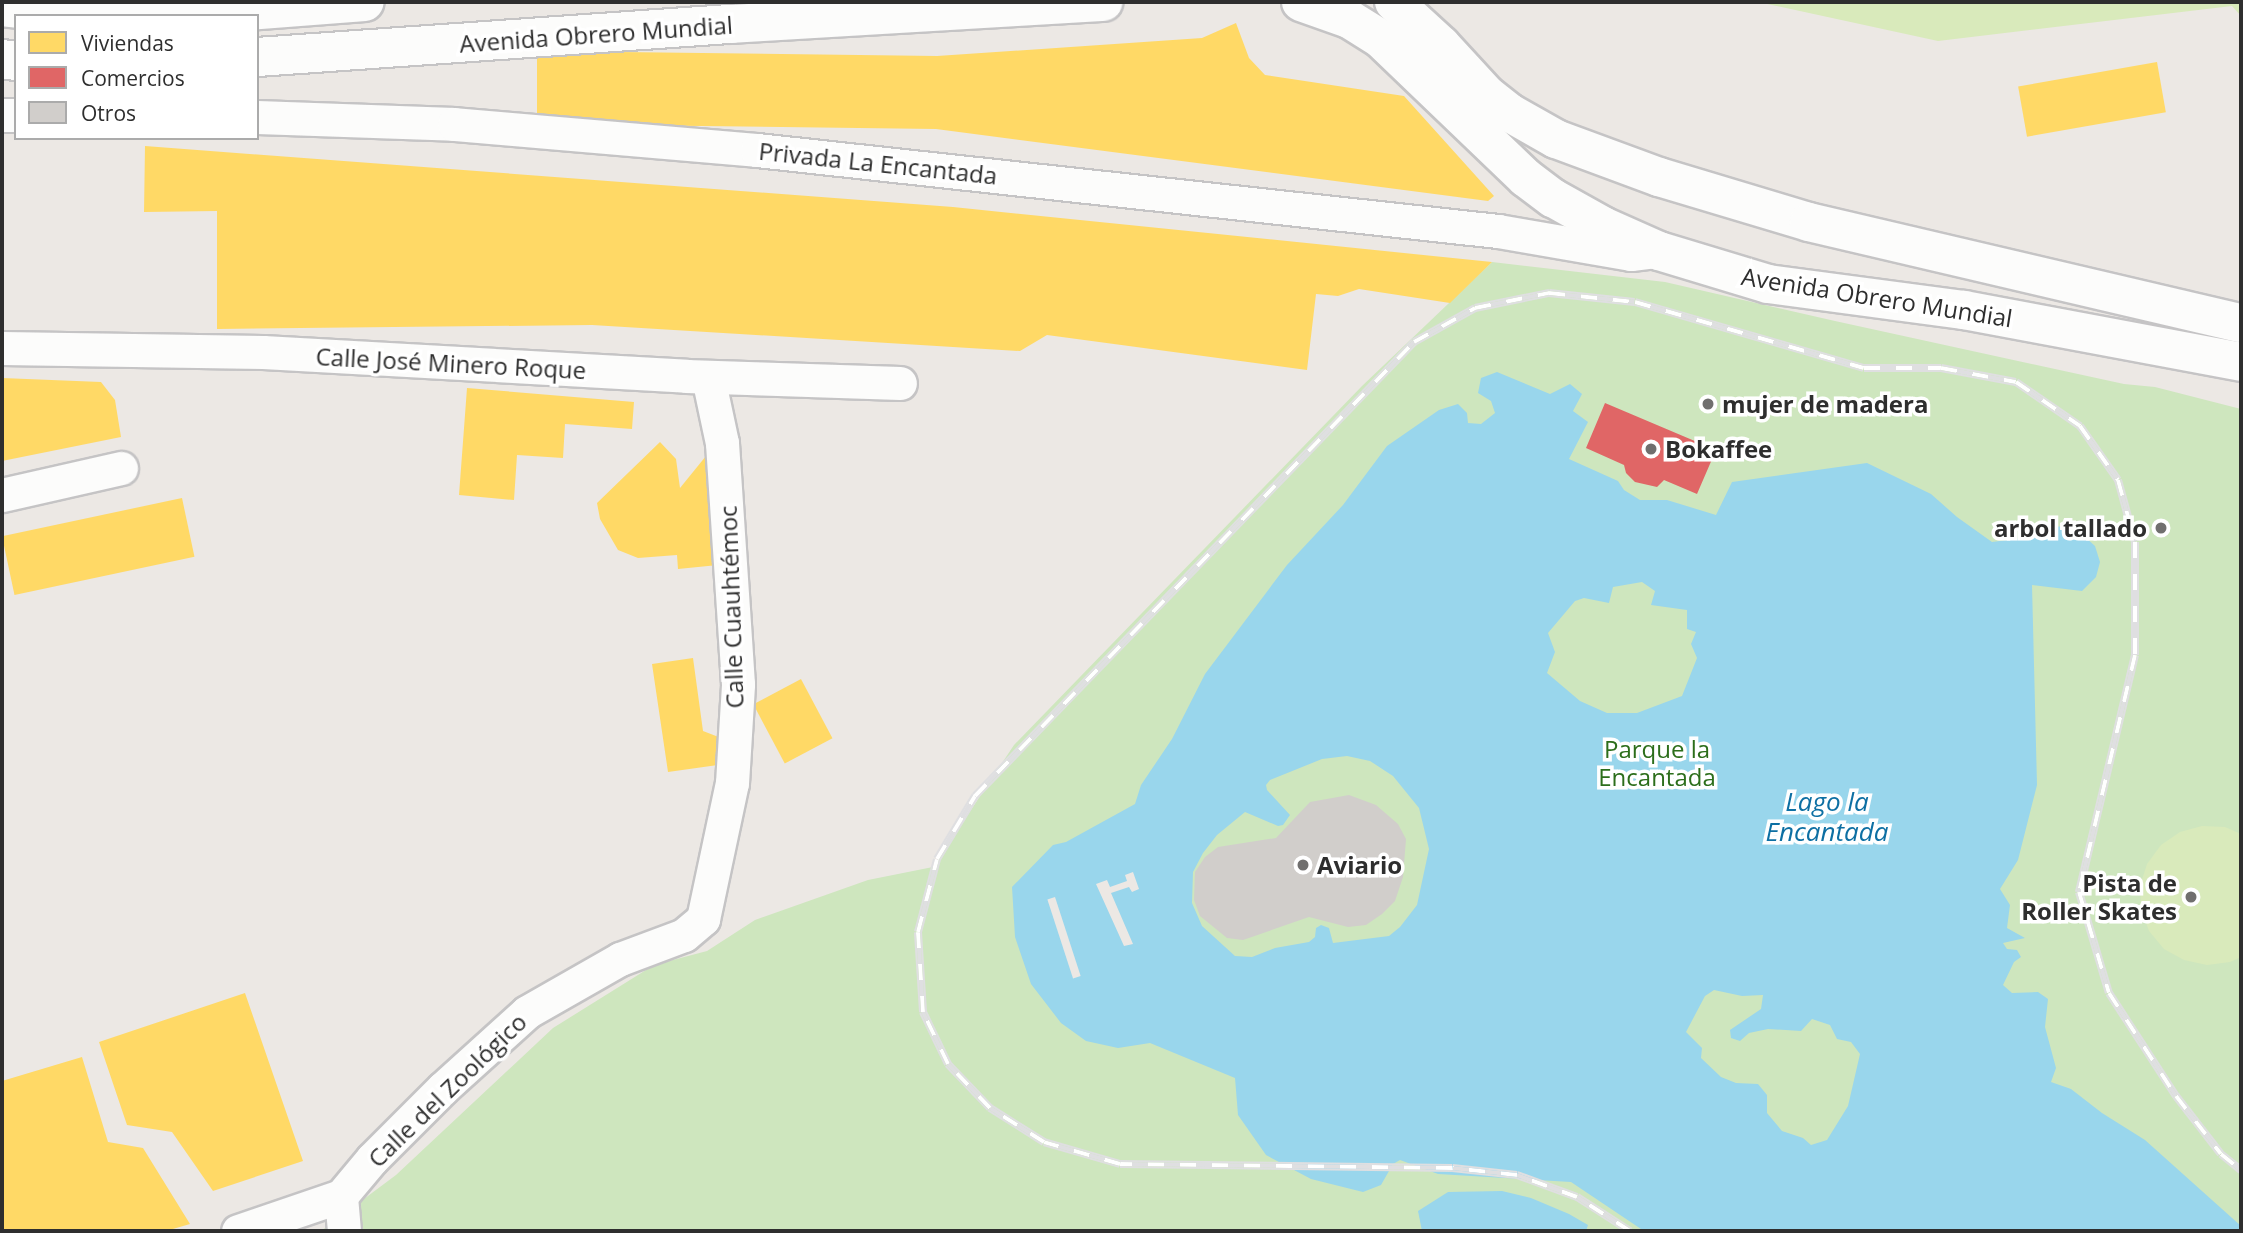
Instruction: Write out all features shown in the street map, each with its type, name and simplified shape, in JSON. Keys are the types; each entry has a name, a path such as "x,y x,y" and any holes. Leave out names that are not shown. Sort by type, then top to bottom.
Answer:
{"main road":[{"path":"2,7 64,13 234,12 365,2"},
{"name":"Avenida Obrero Mundial","path":"259,57 731,24 1103,2"},
{"name":"Avenida Obrero Mundial","path":"1301,2 1349,19 1382,40 1526,178 1553,198 1603,226 1659,251 1768,284 1964,310 2241,362"},
{"name":"Avenida Obrero Mundial","path":"1394,2 1441,46 1487,95 1510,114 1556,139 1659,177 1809,222 2241,323"}],"street":[{"name":"Privada La Encantada","path":"259,117 454,124 757,150 1498,231 1631,254 1659,251"},
{"path":"1498,231 1529,216 1534,204 1526,178"},
{"name":"Calle José Minero Roque","path":"2,348 263,352 708,377 900,383"},
{"name":"Calle Cuauhtémoc","path":"704,919 732,783 738,684 722,443 708,377"},
{"path":"2,495 121,468"},
{"name":"Calle del Zoológico","path":"341,1196 372,1159 443,1088 527,1012 620,959 684,936 704,919"},
{"path":"238,1231 341,1196 344,1231"}],"green space":[{"path":"1758,2 2241,2 2241,16 2232,6 1938,41"},
{"name":"Parque la Encantada","path":"1492,262 1665,282 2124,384 2155,387 2241,409 2241,1231 321,1231 396,1175 553,1028 654,965 707,951 755,920 868,880 933,867 1014,745 1362,386"},
{"name":"Pista de Roller Skates","path":"2202,826 2225,827 2241,834 2241,957 2230,962 2207,965 2184,960 2164,949 2149,931 2141,909 2140,886 2147,864 2161,845 2180,832"}],"water":[{"name":"Lago la Encantada","path":"1497,372 1550,394 1570,384 1582,394 1573,411 1588,422 1569,459 1618,481 1624,490 1640,500 1667,500 1716,515 1732,482 1867,463 1931,494 1992,542 2023,538 2040,529 2063,526 2084,536 2095,546 2100,562 2096,577 2082,591 2032,585 2037,785 2018,860 2000,889 2010,905 2007,928 2025,938 2003,943 2007,949 2017,950 2021,957 2014,962 2003,985 2012,993 2038,992 2048,999 2045,1027 2056,1068 2051,1082 2071,1089 2102,1113 2145,1140 2241,1226 2241,1231 1644,1231 1571,1182 1438,1174 1400,1160 1393,1164 1381,1185 1363,1192 1311,1179 1266,1155 1238,1115 1235,1078 1150,1043 1118,1048 1086,1041 1061,1023 1031,984 1015,937 1012,887 1053,845 1066,842 1135,804 1141,785 1172,739 1205,674 1287,565 1343,505 1387,446 1439,410 1458,404 1467,413 1468,423 1481,424 1495,413 1491,401 1478,393 1481,378","holes":["1642,582 1655,591 1651,605 1687,610 1687,629 1696,632 1691,644 1697,658 1682,696 1637,713 1607,713 1580,701 1547,673 1555,652 1548,633 1575,601 1584,598 1609,603 1613,587","1347,756 1370,761 1393,776 1419,808 1429,849 1417,905 1400,927 1389,936 1333,943 1329,928 1321,925 1316,928 1315,937 1309,942 1275,948 1252,957 1235,956 1202,926 1192,903 1193,872 1217,835 1245,812 1278,826 1283,825 1290,815 1267,790 1266,785 1270,780 1322,759","1714,990 1742,996 1763,995 1761,1009 1730,1030 1731,1038 1740,1041 1749,1033 1768,1029 1801,1031 1812,1019 1830,1025 1837,1039 1851,1042 1860,1054 1848,1106 1827,1140 1811,1145 1803,1138 1782,1131 1767,1113 1767,1095 1758,1084 1736,1083 1721,1077 1701,1058 1702,1048 1686,1032 1705,996"]},
{"path":"1502,1191 1531,1198 1569,1214 1588,1225 1586,1231 1422,1231 1418,1211 1448,1192"}],"pier":[{"path":"1133,872 1139,889 1132,892 1129,887 1111,893 1133,944 1124,946 1096,884 1107,880 1110,887 1127,881 1125,875"},
{"path":"1055,897 1081,976 1073,978 1047,899"}],"building: Viviendas":[{"path":"1236,23 1249,58 1265,75 1404,96 1494,196 1488,201 936,129 537,124 537,51 937,56 1202,38"},
{"path":"2157,62 2166,112 2027,137 2018,86"},
{"path":"145,146 953,207 1492,262 1450,303 1359,289 1338,296 1316,294 1307,370 1047,335 1020,351 592,325 217,329 217,211 144,212"},
{"path":"2,378 101,382 115,400 121,437 2,461"},
{"path":"467,388 634,402 632,429 565,424 563,458 517,455 514,500 459,495"},
{"path":"660,442 676,459 680,488 706,456 718,565 678,569 677,555 638,558 618,550 600,519 597,503"},
{"path":"182,498 194,557 14,595 2,536"},
{"path":"693,658 703,731 729,741 732,763 668,772 652,664"},
{"path":"801,679 832,738 785,764 753,704"},
{"path":"245,993 303,1161 213,1191 172,1132 127,1125 99,1042"},
{"path":"82,1057 108,1142 143,1148 190,1224 166,1231 2,1231 2,1081"}],"building: Comercios":[{"name":"Bokaffee","path":"1605,403 1716,450 1697,494 1664,480 1657,487 1635,482 1626,473 1624,465 1586,448"}],"building: Otros":[{"name":"Aviario","path":"1349,795 1376,805 1398,824 1406,839 1403,877 1395,901 1382,914 1366,925 1348,927 1309,917 1243,940 1227,938 1200,916 1194,900 1195,872 1205,857 1218,847 1276,838 1310,802"}],"railway":[{"path":"1630,1231 1577,1197 1517,1175 1452,1168 1120,1164 1044,1142 990,1108 948,1064 923,1012 918,932 937,859 975,796 1414,342 1475,308 1549,293 1635,302 1864,368 1941,368 2016,382 2080,426 2118,480 2135,542 2135,655 2079,892 2109,993 2176,1096 2221,1154 2241,1170"}],"place":[{"name":"mujer de madera","path":"1708,404"},
{"name":"Bokaffee","path":"1651,449"},
{"name":"arbol tallado","path":"2161,528"},
{"name":"Aviario","path":"1303,865"},
{"name":"Pista de Roller Skates","path":"2191,897"}]}
